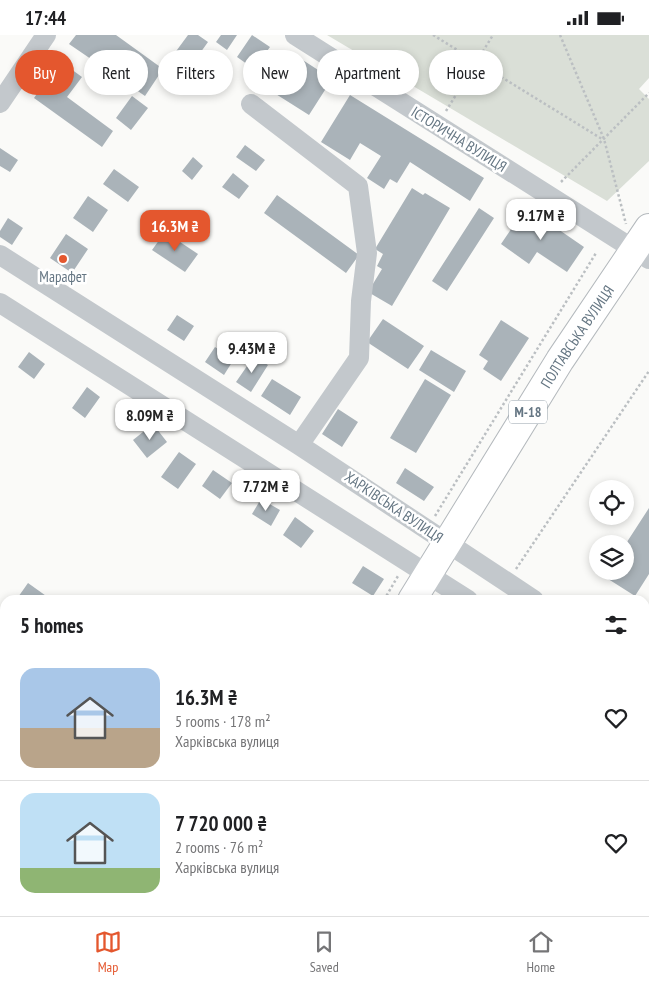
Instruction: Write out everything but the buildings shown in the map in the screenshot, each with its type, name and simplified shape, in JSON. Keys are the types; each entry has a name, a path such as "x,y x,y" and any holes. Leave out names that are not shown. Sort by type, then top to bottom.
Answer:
{"highway":[{"name":"ПОЛТАВСЬКА ВУЛИЦЯ","path":"413,595 418,568 437,536 560,360 641,255 649,228"}],"street":[{"path":"0,103 46,35"},
{"name":"ІСТОРИЧНА ВУЛИЦЯ","path":"295,35 641,255"},
{"path":"251,103 358,186 368,253 361,301 359,358 299,445"},
{"name":"ХАРКІВСЬКА ВУЛИЦЯ","path":"0,255 299,445 526,595"},
{"path":"0,303 460,595"}],"path":[{"path":"433,35 458,50"},
{"path":"483,50 493,35"},
{"path":"560,35 604,139 641,255"},
{"path":"503,77 604,139"},
{"path":"547,195 649,93"},
{"path":"437,125 455,95"},
{"path":"437,536 596,253"},
{"path":"507,582 649,371"},
{"path":"389,595 418,568"}],"shaded area":[{"path":"327,35 649,35 649,78 639,89 649,99 649,161 607,201 419,90 419,50 352,50"}],"place":[{"name":"Марафет","path":"63,259"}]}
